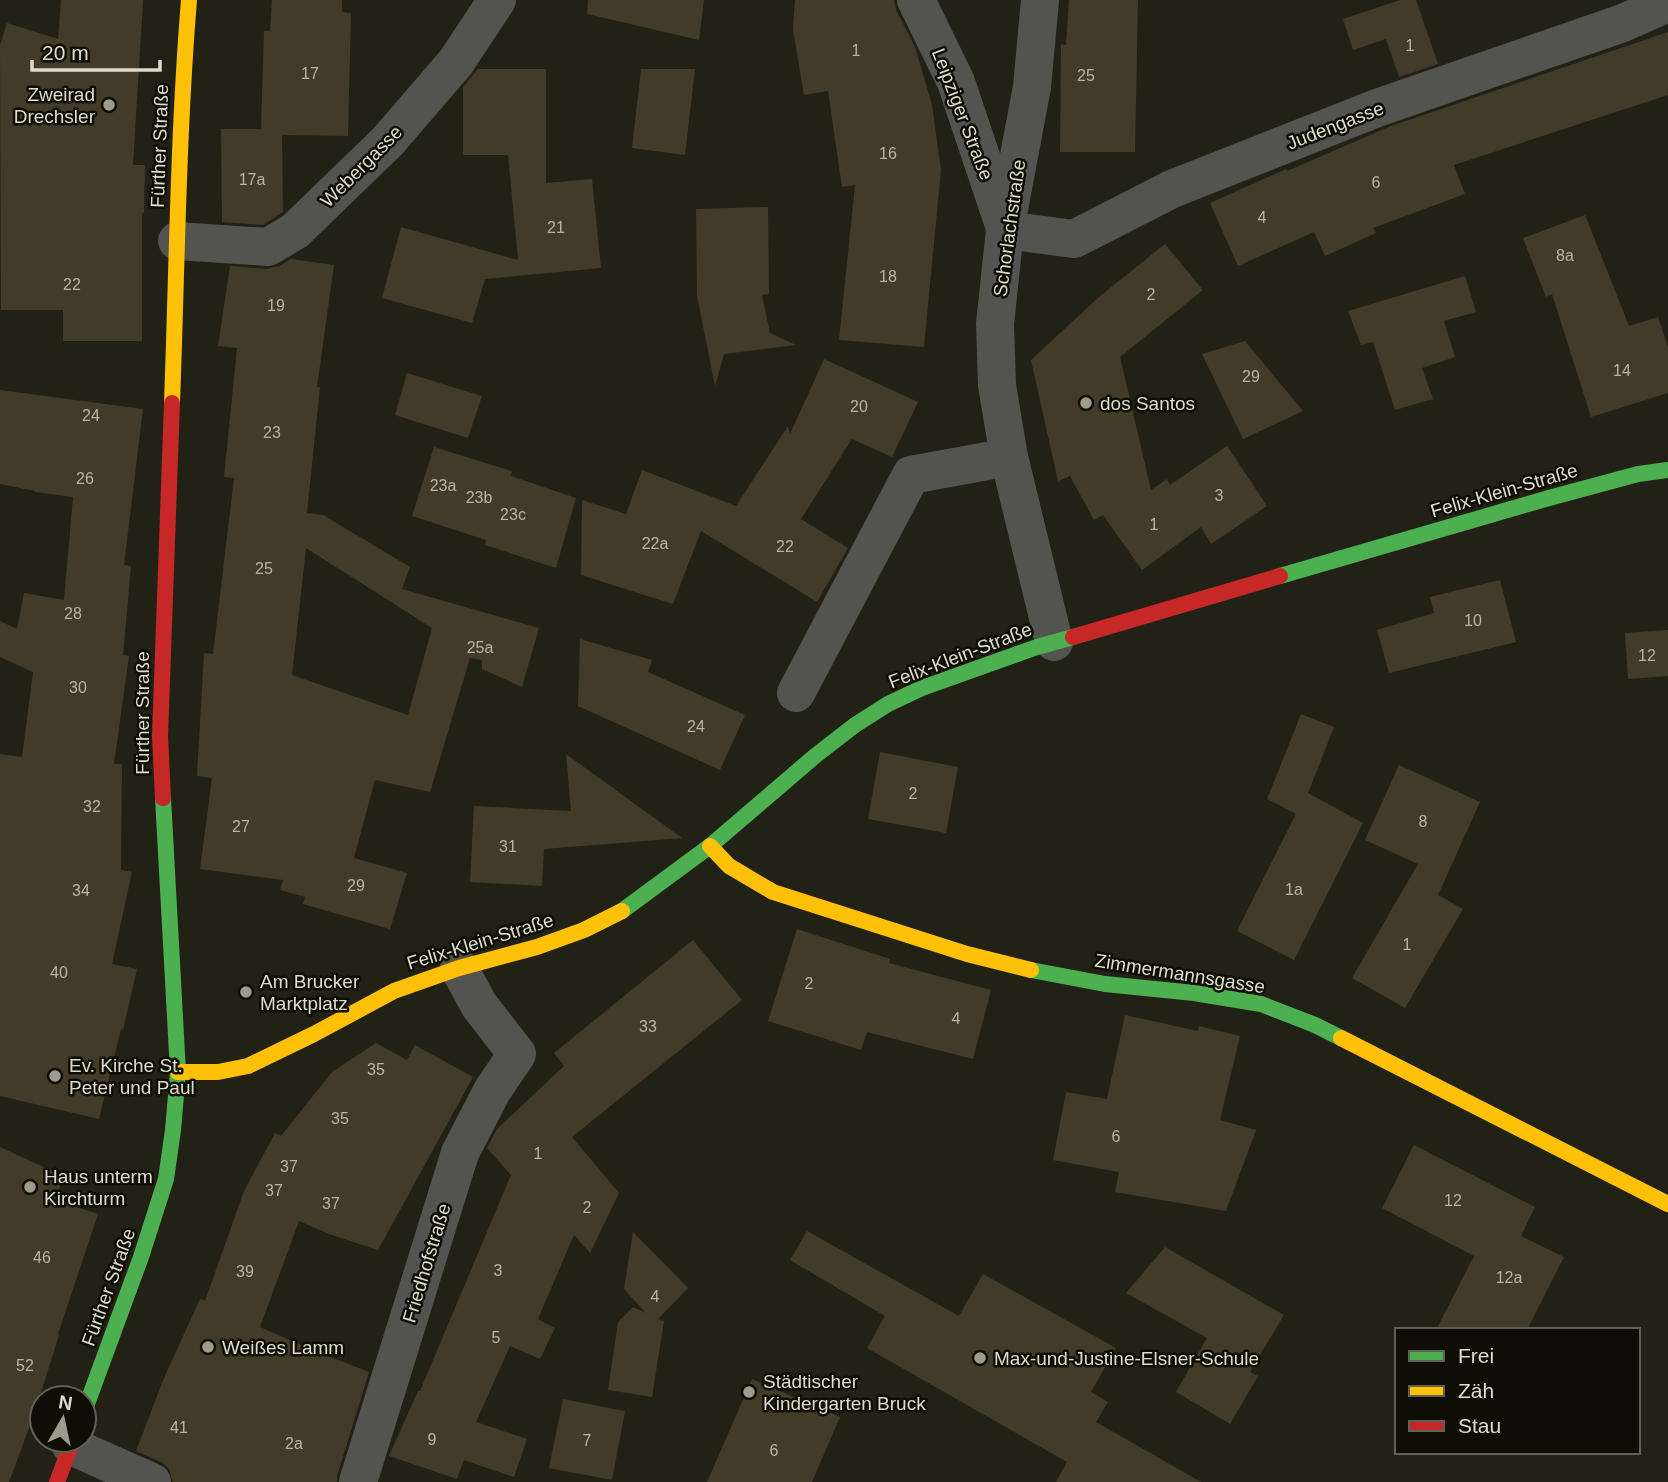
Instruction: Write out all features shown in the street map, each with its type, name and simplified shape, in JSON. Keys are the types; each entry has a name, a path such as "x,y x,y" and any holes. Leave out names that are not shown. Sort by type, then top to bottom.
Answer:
{"street":[{"name":"Fürther Straße","path":"94,1384 141,1257 166,1179 178,1072 160,736 183,70 189,0"},
{"name":"Webergasse","path":"177,241 268,247 295,231 388,141 456,62 497,0"},
{"name":"Leipziger Straße","path":"916,0 956,82 1005,230"},
{"name":"Schorlachstraße","path":"1040,0 1032,88 1005,230 995,324 997,385 1009,457 1054,642"},
{"name":"Judengasse","path":"1005,230 1074,239 1172,189 1377,107 1623,23 1668,3"},
{"path":"796,693 911,475 1009,457"},
{"name":"Felix-Klein-Straße","path":"178,1072 218,1072 248,1066 394,990 459,968 537,947 584,930 626,909 710,846 815,755 855,725 888,704 934,684 1054,642 1549,498 1638,474 1668,470"},
{"name":"Zimmermannsgasse","path":"710,846 729,866 773,892 967,954 1043,973 1105,984 1194,993 1261,1004 1315,1025 1668,1204"},
{"name":"Friedhofstraße","path":"358,1482 460,1153 492,1090 517,1054 480,1005 459,968"},
{"path":"98,1447 152,1482"},
{"name":"Fürther Straße","path":"57,1482 68,1454"}],"building":[{"path":"61,0 143,0 133,165 145,165 144,213 142,212 142,341 63,341 63,310 1,310 0,45 7,23 58,39"},
{"path":"272,0 342,0 342,12 351,13 348,136 282,135 283,212 263,225 222,222 221,129 261,129 264,31 270,31"},
{"path":"588,0 704,0 699,40 587,14"},
{"path":"795,0 894,0 896,10 915,47 932,105 941,170 924,347 839,340 855,185 842,187 828,91 804,95 793,30"},
{"path":"1069,0 1138,0 1135,152 1060,152 1061,44 1066,45"},
{"path":"1400,0 1416,0 1438,64 1399,77 1386,39 1353,50 1343,19"},
{"path":"1668,32 1668,95 1454,165 1465,194 1373,228 1376,233 1325,256 1314,232 1238,266 1210,203 1391,126"},
{"path":"478,69 546,69 546,183 592,179 601,268 485,279 472,323 382,298 401,227 518,260 508,155 463,155 463,87"},
{"path":"641,69 695,69 685,155 632,148"},
{"path":"768,207 769,294 762,295 770,333 796,345 724,354 715,386 697,296 696,209"},
{"path":"1585,215 1629,326 1658,317 1668,347 1668,393 1591,417 1552,294 1546,297 1523,238"},
{"path":"1165,244 1203,290 1120,357 1151,490 1167,479 1170,485 1227,446 1267,506 1211,544 1201,527 1142,570 1103,515 1094,520 1070,476 1058,481 1031,360 1099,297"},
{"path":"291,259 334,265 317,387 320,387 307,513 323,515 410,567 402,589 539,628 522,687 482,669 482,660 470,658 430,792 375,780 354,858 407,873 390,929 303,904 305,897 280,890 283,880 200,869 212,778 197,776 204,653 213,654 234,478 224,477 237,348 218,346 230,266 267,269","holes":["306,548 432,628 408,715 292,675"]},
{"path":"1465,276 1476,312 1444,321 1455,357 1422,368 1433,399 1395,410 1373,342 1361,345 1348,311"},
{"path":"1245,341 1303,411 1243,439 1202,354"},
{"path":"824,359 918,402 892,457 852,439 801,519 848,548 817,602 701,531 673,604 581,575 582,500 626,514 642,470 736,506 788,426 790,434"},
{"path":"407,373 482,396 468,438 395,415"},
{"path":"0,390 143,409 124,565 131,566 123,655 129,656 114,764 122,764 121,870 132,872 112,964 137,969 99,1119 0,1096 0,754 22,757 33,672 0,657 0,621 17,629 24,593 64,600 73,497 0,484"},
{"path":"434,447 512,471 511,476 576,498 556,568 485,545 486,540 412,516"},
{"path":"1500,580 1516,642 1389,673 1377,630 1434,613 1430,597"},
{"path":"1668,630 1668,676 1628,679 1625,633"},
{"path":"580,639 652,660 648,672 745,715 720,770 578,706"},
{"path":"1301,714 1334,727 1308,793 1363,823 1294,960 1237,931 1296,814 1267,799"},
{"path":"880,752 958,767 946,833 868,819"},
{"path":"566,754 682,838 544,849 542,886 470,882 474,806 571,811"},
{"path":"1399,765 1480,802 1438,895 1463,909 1405,1008 1352,978 1418,864 1365,840"},
{"path":"797,929 890,959 889,963 991,990 973,1059 867,1032 861,1050 768,1021"},
{"path":"693,940 742,1000 572,1137 619,1193 590,1253 574,1235 538,1319 555,1328 540,1359 510,1346 476,1422 527,1439 514,1477 464,1460 457,1479 389,1456 420,1391 511,1175 487,1148 497,1129 564,1066 554,1053"},
{"path":"1125,1015 1198,1031 1199,1026 1240,1036 1220,1120 1256,1130 1226,1211 1115,1192 1119,1172 1053,1160 1066,1092 1107,1099"},
{"path":"376,1043 407,1060 415,1045 473,1077 378,1250 299,1221 260,1327 369,1372 337,1482 173,1482 169,1469 161,1462 136,1451 164,1378 200,1299 205,1301 244,1191 275,1133 281,1136 332,1072"},
{"path":"1414,1145 1535,1207 1521,1236 1564,1257 1528,1328 1437,1328 1474,1256 1382,1208"},
{"path":"0,1147 63,1176 56,1200 98,1214 44,1384 28,1384 28,1431 9,1482 0,1482"},
{"path":"807,1231 959,1316 983,1274 1116,1348 1091,1392 1108,1402 1096,1422 1201,1482 1056,1482 1067,1462 867,1348 885,1316 790,1260"},
{"path":"633,1232 688,1288 658,1319 664,1321 652,1397 608,1390 618,1322 633,1307 646,1313 624,1289"},
{"path":"1165,1247 1284,1315 1250,1372 1258,1376 1230,1424 1176,1392 1207,1338 1126,1293"},
{"path":"752,1379 840,1417 812,1482 707,1482"},
{"path":"563,1399 625,1411 612,1480 549,1468"}],"traffic: fast":[{"path":"1280,576 1549,498 1638,474 1668,470"},
{"path":"622,911 710,846 815,756 888,704 922,688 1073,637"},
{"path":"94,1384 141,1257 166,1179 173,1130 178,1072 163,798"},
{"path":"1031,970 1105,984 1194,993 1261,1004 1341,1038"}],"traffic: slow":[{"path":"172,403 180,151 189,0"},
{"path":"710,846 729,866 773,892 967,954 1031,970"},
{"path":"178,1072 218,1072 248,1066 394,991 459,968 537,947 584,930 622,911"},
{"path":"1341,1038 1668,1204"}],"traffic: jam":[{"path":"163,798 160,736 172,403"},
{"path":"1073,637 1280,576"},
{"path":"57,1482 68,1454"}],"place":[{"name":"Zweirad Drechsler","path":"109,105"},
{"name":"dos Santos","path":"1086,403"},
{"name":"Am Brucker Marktplatz","path":"246,992"},
{"name":"Ev. Kirche St. Peter und Paul","path":"55,1076"},
{"name":"Haus unterm Kirchturm","path":"30,1187"},
{"name":"Weißes Lamm","path":"208,1347"},
{"name":"Max-und-Justine-Elsner-Schule","path":"980,1358"},
{"name":"Städtischer Kindergarten Bruck","path":"749,1392"}]}
